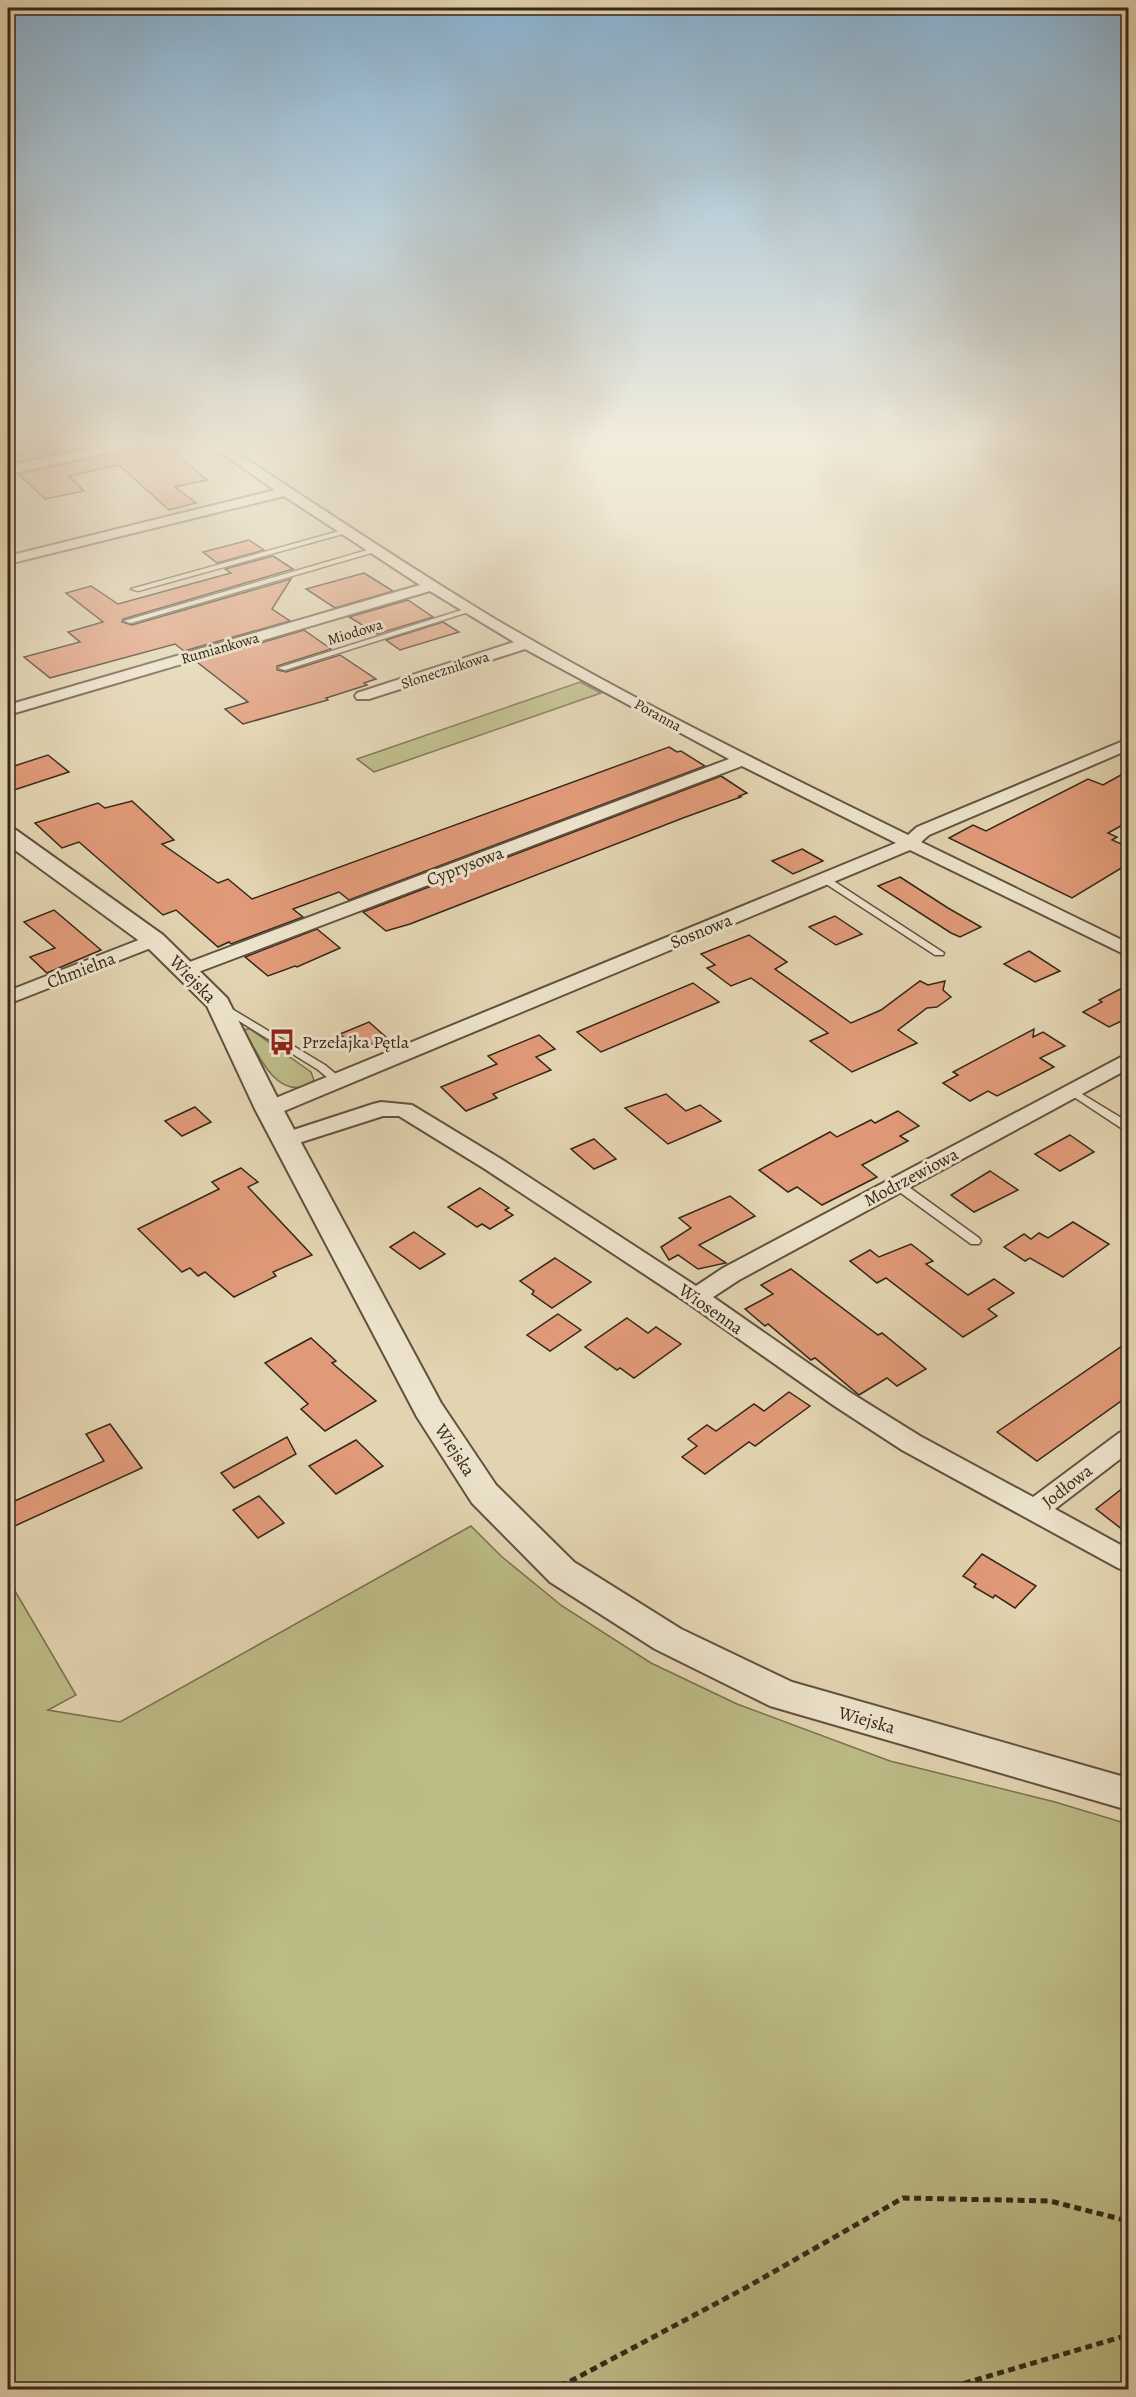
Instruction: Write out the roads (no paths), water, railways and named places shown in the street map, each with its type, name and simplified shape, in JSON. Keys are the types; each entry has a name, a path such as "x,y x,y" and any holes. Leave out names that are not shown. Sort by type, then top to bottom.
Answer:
{"street":[{"path":"8,560 37,553"},
{"name":"Poranna","path":"377,553 527,644 742,760 1128,950"},
{"name":"Rumiankowa","path":"8,710 432,586"},
{"name":"Słonecznikowa","path":"363,696 527,644"},
{"name":"Sosnowa","path":"269,1109 826,880 910,843 923,831 1128,744"},
{"name":"Cyprysowa","path":"186,970 742,760"},
{"name":"Wiejska","path":"8,835 154,940 218,1003 269,1109 428,1409 484,1494 562,1572 668,1640 783,1695 1128,1794"},
{"name":"Chmielna","path":"8,998 154,940"},
{"name":"Modrzewiowa","path":"696,1297 731,1274 1128,1061"},
{"name":"Wiosenna","path":"286,1140 375,1110 393,1108 404,1110 493,1164 696,1297 767,1348 911,1443 1128,1561"},
{"name":"Jodłowa","path":"1035,1511 1128,1440"}],"lane":[{"path":"135,589 269,553"},
{"path":"128,621 367,553"},
{"name":"Miodowa","path":"282,668 471,610"},
{"path":"826,880 939,953"},
{"path":"218,1003 321,1067 337,1080"},
{"path":"1072,1091 1128,1127"},
{"path":"898,1185 975,1241"}],"place":[{"name":"Przełajka Pętla","path":"282,1042"}]}
